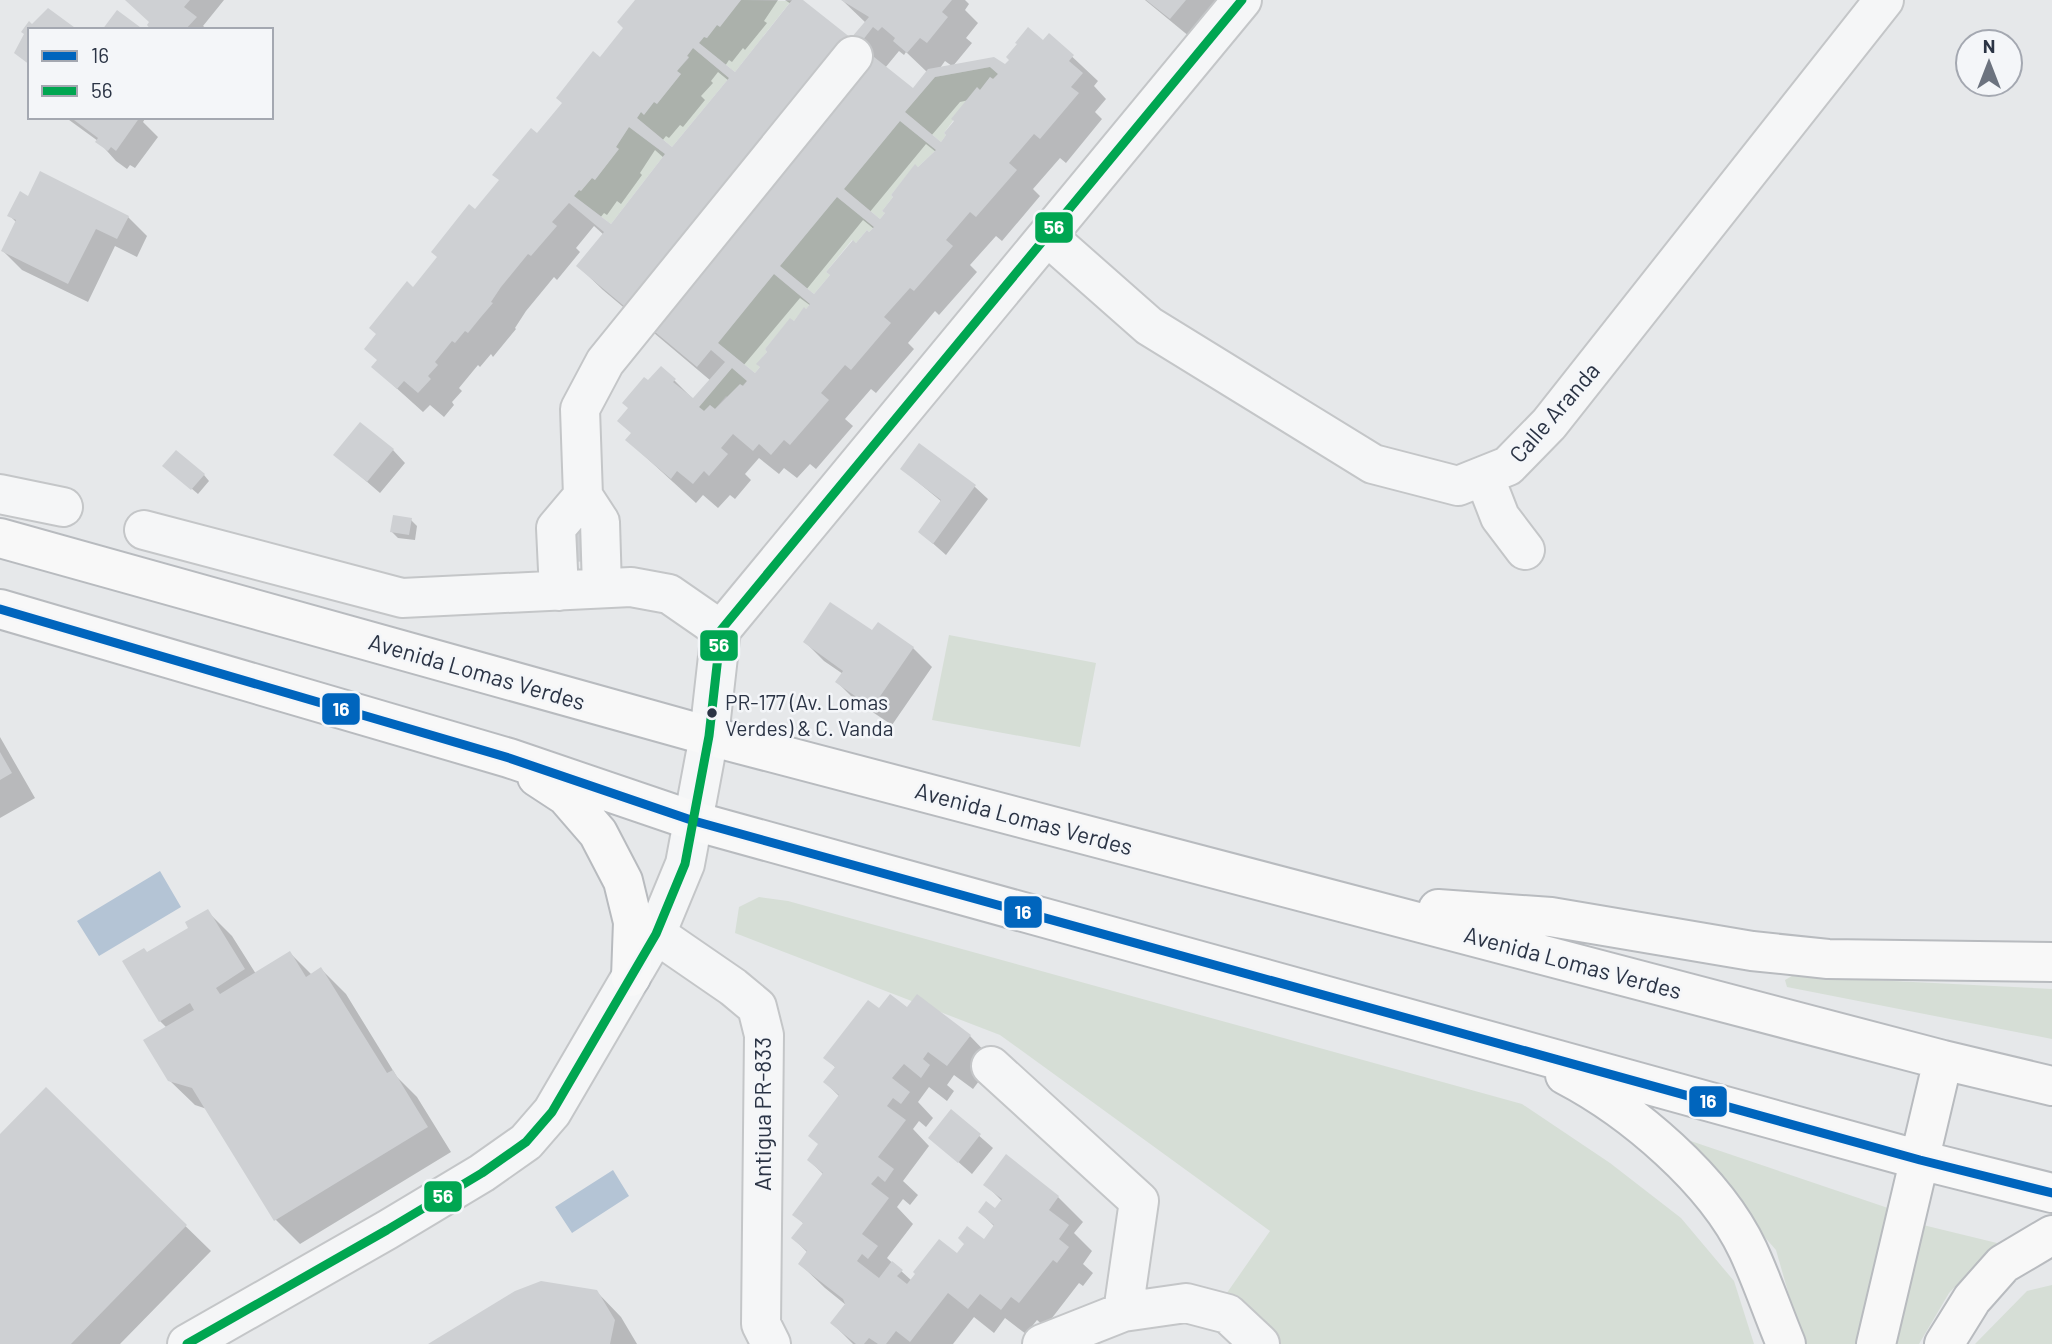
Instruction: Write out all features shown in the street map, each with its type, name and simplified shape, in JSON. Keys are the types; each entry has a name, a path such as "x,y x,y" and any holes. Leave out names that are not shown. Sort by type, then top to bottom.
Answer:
{"highway":[{"name":"Avenida Lomas Verdes","path":"0,538 709,736 1943,1060 2052,1086"},
{"path":"0,609 509,758 694,821 1920,1160 2052,1193"},
{"path":"509,758 566,796 598,833 623,881 633,922 631,977"},
{"path":"1359,905 1551,917 1752,951 1828,959 2052,962"},
{"path":"1507,1046 1594,1091 1664,1144 1710,1191 1747,1248 1786,1344"},
{"path":"1876,1344 1943,1060"},
{"path":"1944,1344 1972,1298 2003,1264 2052,1235"}],"street":[{"path":"187,1344 482,1173 526,1142 552,1112 656,934 685,864 709,736 721,630 1242,0"},
{"name":"Calle Aranda","path":"1047,236 1149,326 1373,464 1458,486 1508,466 1549,424 1884,0"},
{"path":"602,589 600,522 583,496 580,409 605,362 853,56"},
{"path":"1484,476 1500,517 1525,550"},
{"path":"0,494 63,507"},
{"path":"559,591 556,528 583,496"},
{"path":"144,530 402,598 631,587 669,594 721,630"},
{"name":"Antigua PR-833","path":"656,934 733,987 757,1007 764,1035 761,1324 771,1344"},
{"path":"991,1066 1139,1201 1123,1312"},
{"path":"1042,1344 1123,1312 1186,1303 1228,1314 1260,1344"}],"shaded area":[{"path":"741,0 791,1 735,72 699,43 704,37 707,38 717,25 720,26"},
{"path":"693,48 729,78 672,147 637,118 654,102 657,104 681,74 677,71 689,58 687,56"},
{"path":"990,67 998,74 993,79 990,77 980,90 977,88 944,133 946,135 941,142 905,112 935,77"},
{"path":"900,121 936,150 918,167 915,165 891,195 893,197 882,211 885,213 880,219 844,189"},
{"path":"629,127 665,154 611,224 574,196 592,178 595,180 618,149 616,147"},
{"path":"837,197 874,227 869,232 867,230 856,243 852,240 826,272 830,275 814,294 780,266"},
{"path":"774,274 810,304 794,321 790,319 765,349 767,352 757,364 760,367 755,373 718,343"},
{"path":"732,368 747,381 729,398 726,396 715,409 710,405 704,411 699,407"},
{"path":"949,635 1096,663 1080,747 932,720"},
{"path":"759,897 788,901 1522,1104 1610,1163 1681,1218 1734,1281 1754,1344 1276,1344 1222,1300 1270,1231 1000,1035 735,933 739,907"},
{"path":"1792,976 2052,989 2052,1039 1787,987 1785,980"},
{"path":"1676,1136 1888,1208 1860,1344 1803,1344 1776,1250"},
{"path":"1923,1225 1997,1243 1949,1293 1919,1344 1889,1344"},
{"path":"2052,1285 2052,1344 1975,1344 2027,1291"}],"water":[{"path":"160,871 181,907 99,956 77,921"},
{"path":"613,1170 629,1196 572,1233 555,1207"}],"building":[{"path":"125,0 190,0 184,7 197,17 187,28 149,28 147,25 149,22"},
{"path":"635,0 741,0 720,27 717,25 707,38 704,37 699,43 735,72 792,0 803,0 851,38 869,17 841,0 952,0 942,12 948,17 927,43 920,38 907,53 882,27 878,31 873,27 859,45 913,88 928,69 994,57 1005,64 1009,60 1006,57 1028,27 1043,40 1049,33 1074,55 1069,61 1083,73 1071,87 1079,93 1040,139 1034,134 1009,163 1017,170 976,217 970,212 946,240 953,246 914,291 910,288 884,317 891,323 851,370 845,365 821,393 829,400 790,445 784,440 771,455 759,444 753,451 733,434 721,448 728,454 709,476 704,471 693,484 677,471 671,479 625,440 631,433 617,421 628,408 622,403 644,377 648,380 661,366 676,379 673,382 693,398 725,362 711,350 697,367 576,266 604,232 569,203 552,222 557,226 531,256 528,254 468,333 465,331 455,343 452,341 435,362 438,365 428,376 431,379 418,393 404,381 397,389 371,367 377,360 364,349 376,334 369,328 407,281 413,287 437,257 431,252 469,204 475,209 499,180 492,175 531,128 537,133 562,103 556,98 593,51 600,57 623,28 617,22","holes":["693,48 729,78 672,147 637,118 641,112 644,115 654,102 657,104 681,74 677,71 689,57 687,56","990,67 998,74 993,79 990,77 980,90 977,87 951,119 954,121 944,133 946,135 941,142 905,112 935,77","900,121 936,150 918,167 915,164 891,195 893,197 882,211 885,213 880,219 844,189","629,127 665,154 611,224 574,196 592,178 595,180 619,149 616,147","837,197 874,227 869,232 867,230 856,243 853,240 826,272 830,275 814,294 780,266","774,274 810,304 806,309 804,307 794,321 790,318 765,349 767,352 756,364 760,367 755,373 718,343","732,368 747,381 743,386 740,384 715,409 710,405 704,411 699,407"]},
{"path":"1146,0 1186,0 1170,19"},
{"path":"48,8 75,28 28,28 28,64 14,53 24,34 21,32 29,21 32,24"},
{"path":"117,10 141,28 104,28"},
{"path":"73,119 139,119 116,151 111,147 108,151 95,142 98,138"},
{"path":"40,171 129,216 117,239 96,229 68,284 1,251 16,220 7,216 20,191 28,196"},
{"path":"360,422 394,449 367,482 333,455"},
{"path":"919,443 976,485 933,544 918,532 941,500 900,469"},
{"path":"176,450 205,474 191,490 162,466"},
{"path":"393,515 412,518 409,535 390,532"},
{"path":"587,530 589,561 574,562 572,531"},
{"path":"830,602 872,630 878,622 914,647 872,708 835,682 843,671 803,642"},
{"path":"0,752 12,773 0,780"},
{"path":"208,909 245,969 216,988 220,994 290,951 306,977 321,967 387,1073 393,1070 428,1127 274,1221 192,1088 168,1081 143,1040 194,1010 190,1003 159,1022 122,961 144,948 147,952 188,928 185,922"},
{"path":"890,994 907,1007 917,994 971,1035 947,1066 928,1052 923,1059 930,1065 921,1078 904,1064 892,1078 910,1092 901,1104 893,1098 887,1106 906,1120 878,1157 894,1169 885,1182 878,1176 871,1184 889,1198 862,1234 878,1246 868,1259 862,1254 857,1261 879,1278 892,1261 903,1270 897,1276 907,1284 939,1239 957,1253 964,1244 958,1238 967,1226 984,1239 994,1225 978,1212 986,1201 995,1208 1002,1199 983,1185 1006,1154 1059,1196 1049,1210 1069,1225 1059,1239 1069,1247 1057,1263 1053,1260 1019,1303 1011,1297 1001,1310 980,1294 968,1309 948,1293 910,1342 896,1331 886,1344 878,1344 869,1338 864,1344 856,1344 830,1323 845,1304 843,1299 798,1264 807,1251 791,1238 803,1223 792,1215 823,1173 807,1160 818,1144 808,1136 839,1095 823,1082 835,1067 823,1058 868,1000 879,1008"},
{"path":"46,1087 187,1225 71,1344 0,1344 0,1134"},
{"path":"951,1109 981,1134 958,1163 928,1138"},
{"path":"541,1281 597,1290 615,1320 610,1344 428,1344 515,1291"}],"transit line":[{"name":"56","path":"187,1344 482,1173 526,1142 552,1112 656,934 685,864 709,736 721,630 1242,0"},
{"name":"16","path":"0,609 509,758 694,821 1920,1160 2052,1193"}],"place":[{"name":"PR-177 (Av. Lomas Verdes) & C. Vanda","path":"712,713"}]}
